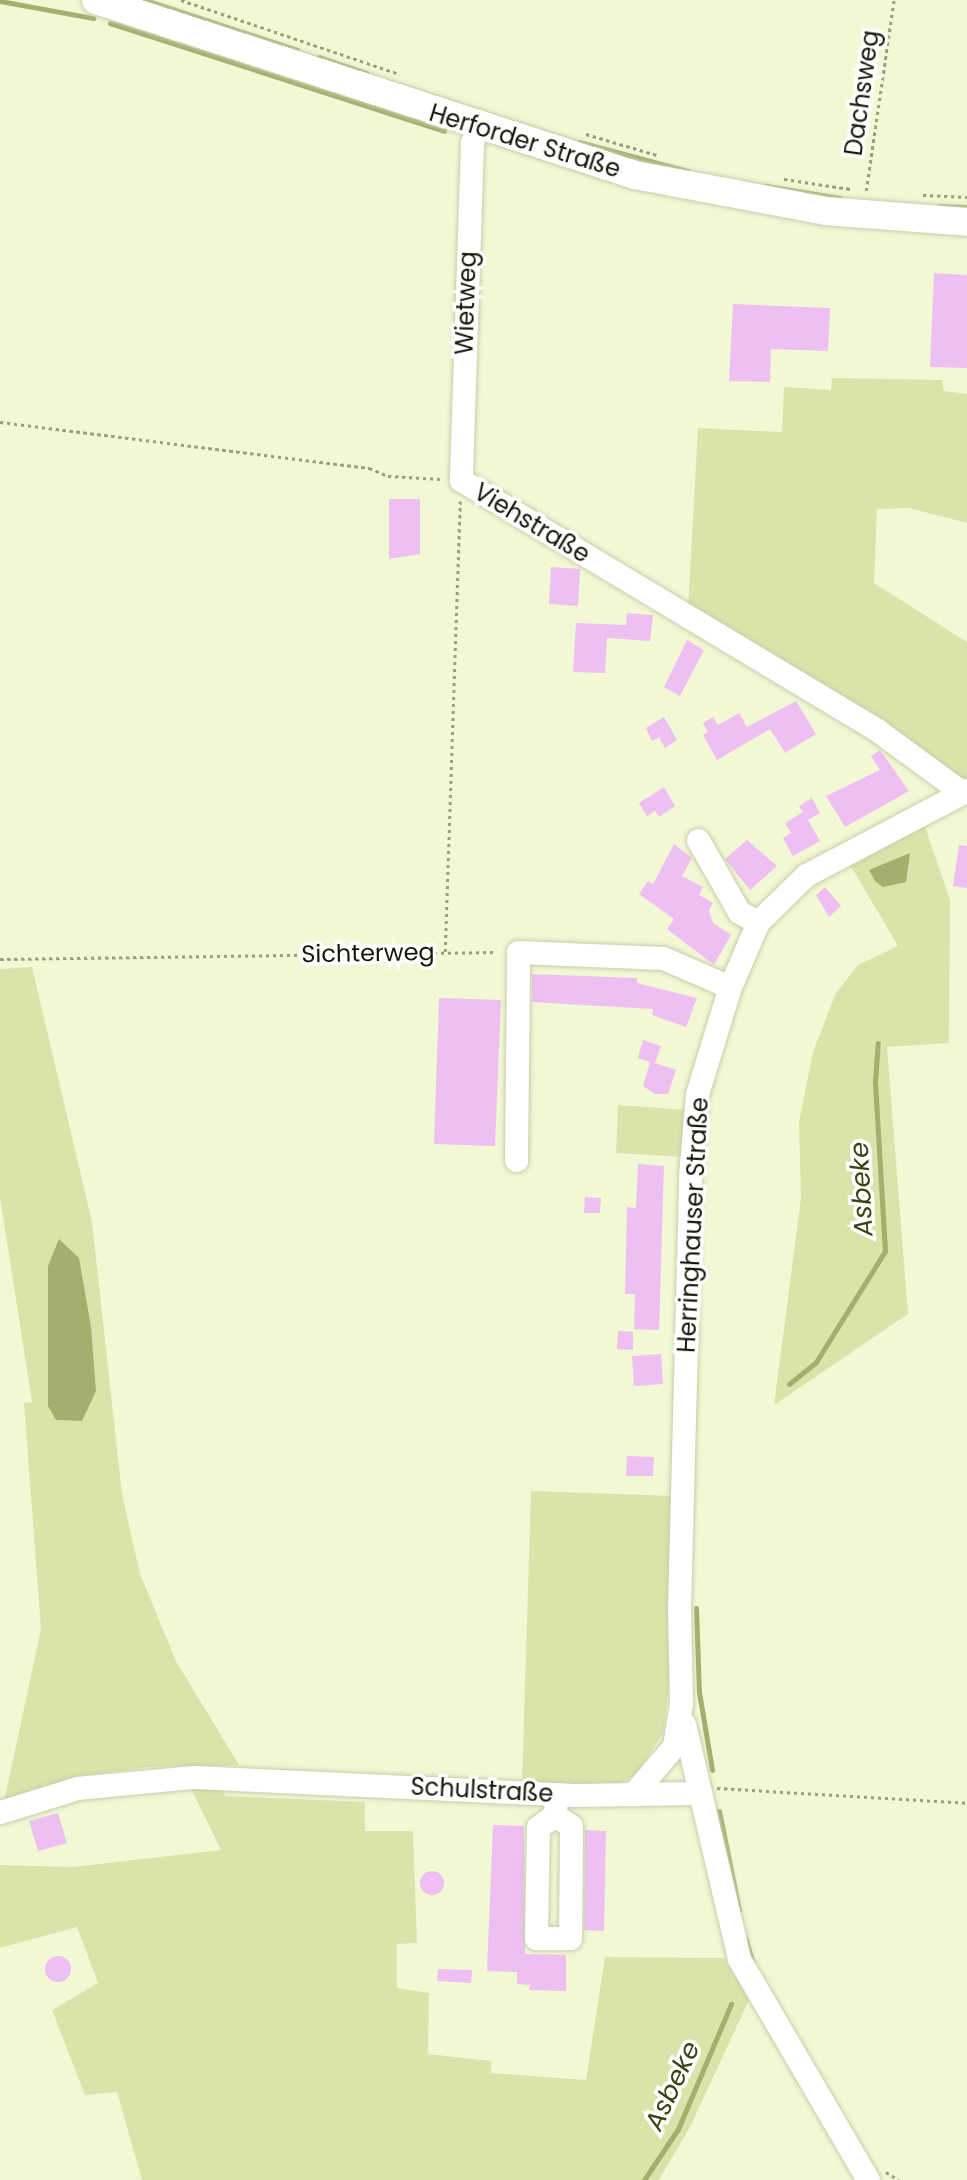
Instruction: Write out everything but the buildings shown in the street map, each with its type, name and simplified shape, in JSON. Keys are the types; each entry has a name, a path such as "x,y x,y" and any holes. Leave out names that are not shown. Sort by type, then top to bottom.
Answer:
{"main road":[{"name":"Herforder Straße","path":"96,0 477,127 635,174 724,195 825,211 967,222"}],"street":[{"name":"Wietweg","path":"461,480 472,143 477,127"},
{"name":"Viehstraße","path":"461,480 877,730 964,791"},
{"name":"Herringhauser Straße","path":"868,2180 746,1976 697,1793 681,1703 679,1609 690,1176 697,1094 730,987 758,922 806,875 964,791"},
{"path":"698,839 739,912 758,922"},
{"path":"516,1160 518,952 663,958 730,987"},
{"name":"Herringhauser Straße","path":"634,1793 674,1746 681,1703"},
{"name":"Schulstraße","path":"0,1812 77,1788 194,1777 556,1805 634,1793 697,1793"},
{"path":"556,1805 571,1826 570,1938 536,1938 538,1827 556,1805"},
{"path":"537,1874 570,1874"}],"path":[{"path":"181,0 401,74"},
{"name":"Dachsweg","path":"866,192 894,0"},
{"path":"579,132 666,157"},
{"path":"778,178 879,192"},
{"path":"917,194 967,197"},
{"name":"Viehstraße","path":"0,422 369,468 388,476 461,480"},
{"path":"445,952 461,480"},
{"name":"Sichterweg","path":"0,960 518,952"},
{"path":"697,1793 724,1786 967,1803"}],"shaded area":[{"path":"832,378 942,380 944,391 967,394 967,523 909,508 877,509 874,583 967,642 967,779 946,775 688,609 698,428 782,432 784,387 831,390"},
{"path":"922,818 950,900 949,1043 887,1047 908,1314 774,1405 801,1198 799,1122 813,1052 836,993 858,965 898,946 849,863"},
{"path":"910,853 906,882 883,887 875,881 869,870"},
{"path":"32,967 92,1222 122,1494 140,1574 176,1661 239,1765 150,1767 79,1776 4,1802 41,1629 24,1403 32,1402 0,1197 0,969"},
{"path":"618,1105 687,1110 685,1157 616,1153"},
{"path":"59,1239 79,1258 91,1327 96,1391 82,1421 56,1420 48,1406 48,1266"},
{"path":"531,1491 675,1496 670,1675 663,1734 636,1774 617,1785 522,1782"},
{"path":"189,1784 221,1784 225,1796 365,1802 365,1831 413,1831 417,1943 397,1944 397,1988 429,1993 428,2054 491,2061 491,2073 586,2080 605,1957 724,1958 749,2000 690,2127 659,2180 142,2180 117,2092 85,2095 52,2010 98,1983 77,1927 0,1948 0,1865 73,1867 221,1850"}],"waterway":[{"path":"145,0 297,50"},
{"path":"0,1 93,18"},
{"path":"110,23 444,131"},
{"path":"319,57 366,73"},
{"path":"579,142 688,171"},
{"path":"766,186 840,198"},
{"path":"939,206 967,207"},
{"name":"Asbeke","path":"789,1384 816,1362 885,1251 875,1082 878,1043"},
{"name":"Asbeke","path":"696,1608 699,1692 712,1770"},
{"name":"Asbeke","path":"719,1811 739,1910"},
{"name":"Asbeke","path":"746,1940 753,1964"},
{"name":"Asbeke","path":"644,2180 678,2129 731,2004"}]}
